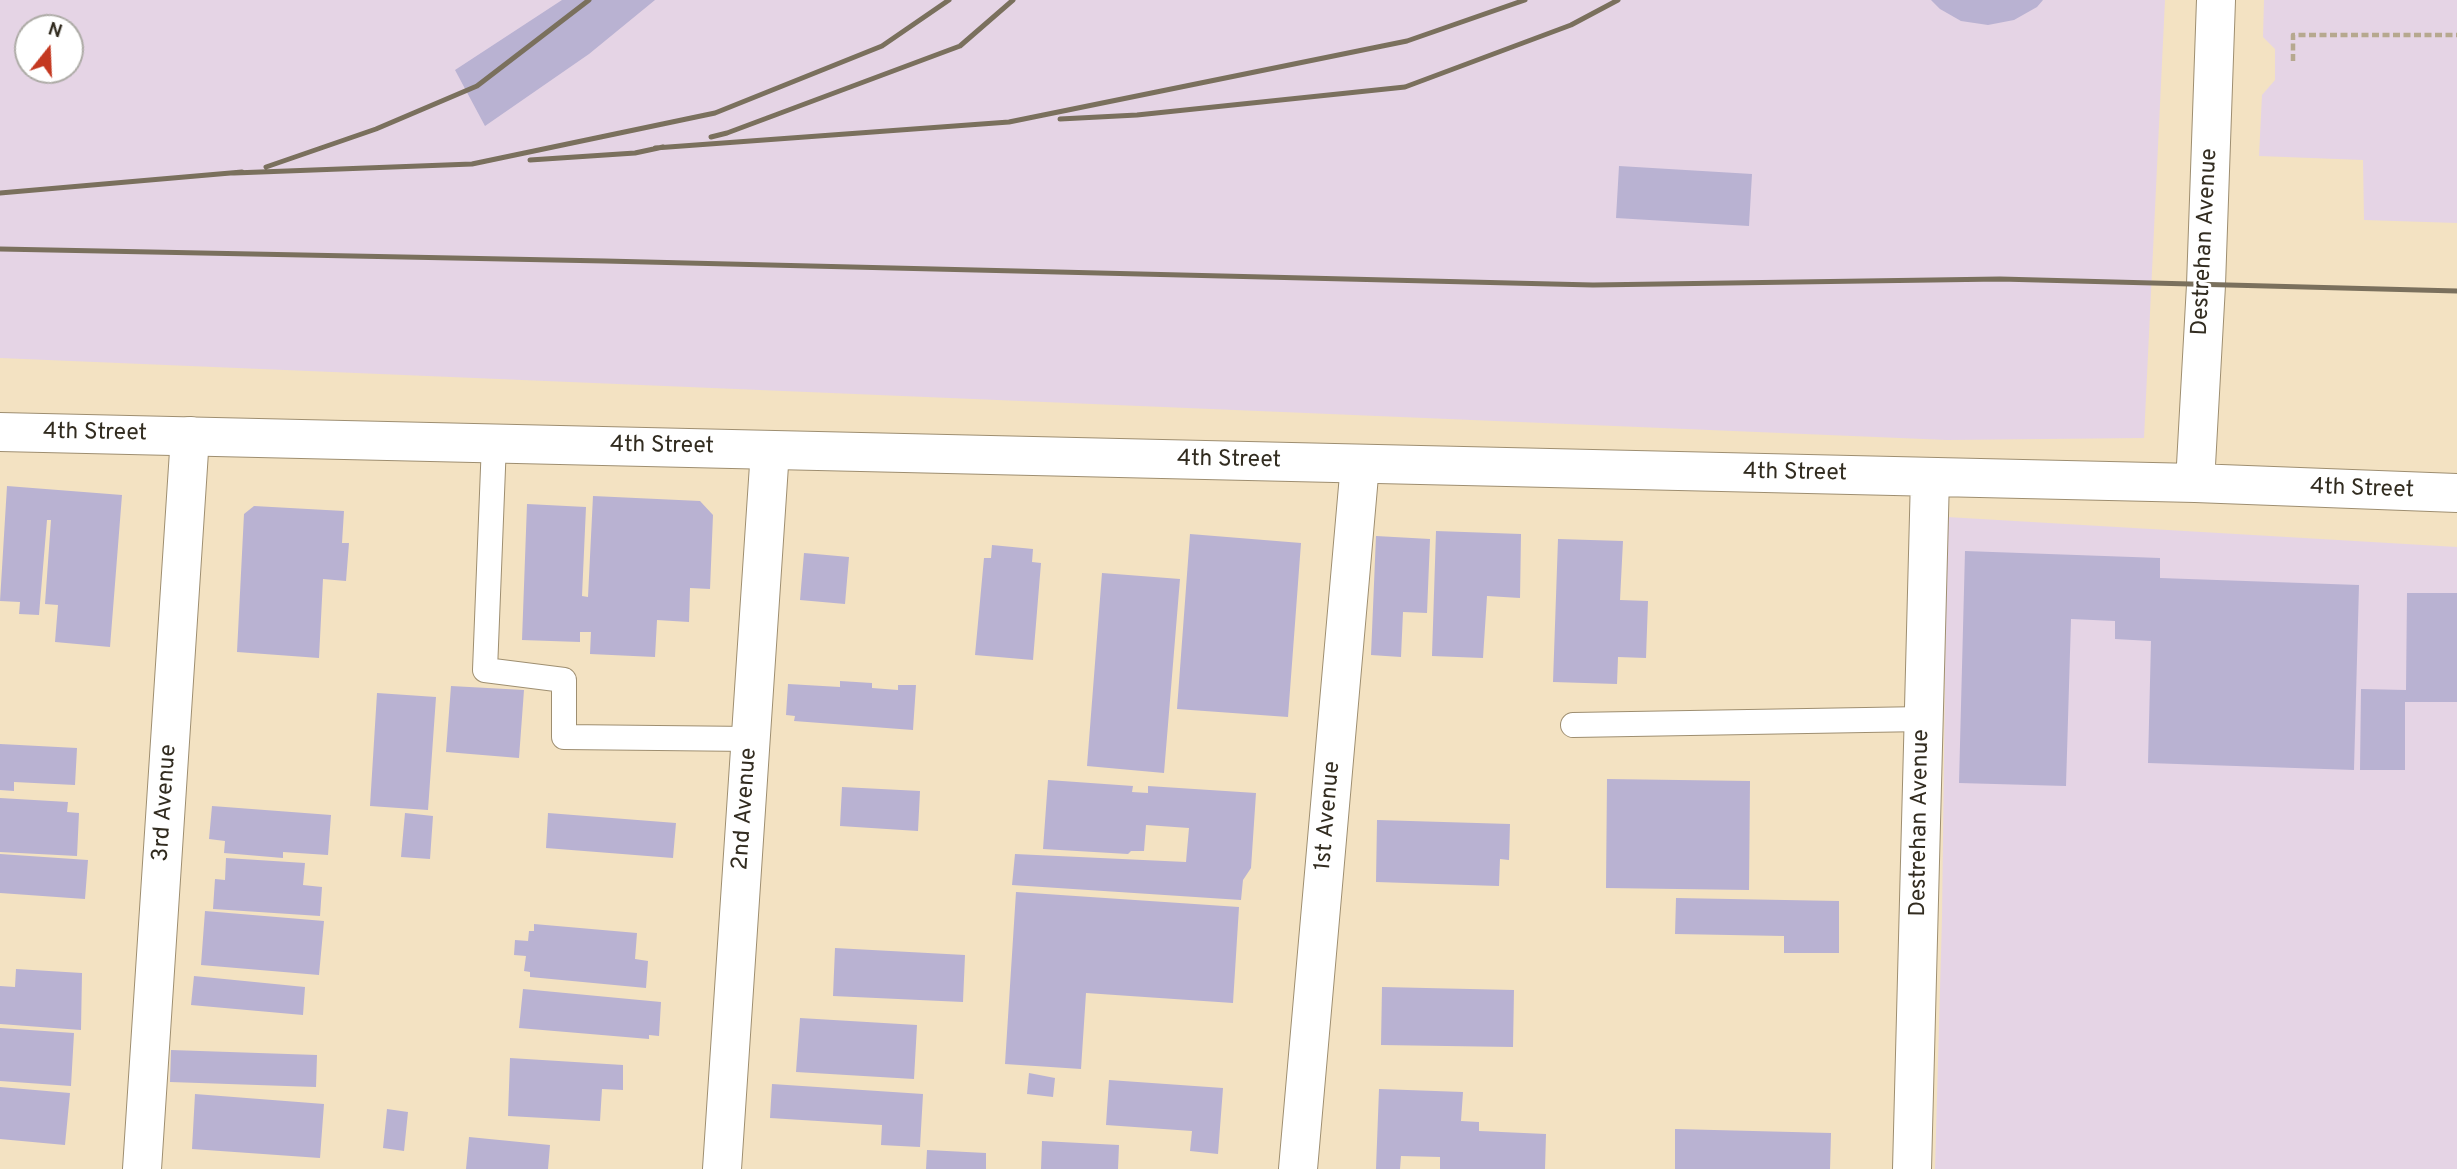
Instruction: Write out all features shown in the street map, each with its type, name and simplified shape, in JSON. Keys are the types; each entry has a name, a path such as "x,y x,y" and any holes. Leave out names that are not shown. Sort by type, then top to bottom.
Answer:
{"main road":[{"name":"Destrehan Avenue","path":"2195,483 2206,285 2216,0"},
{"name":"4th Street","path":"0,432 2195,483 2457,494"},
{"name":"3rd Avenue","path":"142,1169 190,436"},
{"name":"2nd Avenue","path":"722,1169 770,450"},
{"name":"1st Avenue","path":"1298,1169 1360,464"},
{"name":"Destrehan Avenue","path":"1912,1169 1930,477"}],"lane":[{"path":"494,443 485,670 564,680 564,737 751,739"},
{"path":"1573,725 1924,719"}],"path":[{"path":"2293,61 2293,35 2457,36"}],"shaded area":[{"path":"0,0 2165,0 2144,438 1947,440 0,358"},
{"path":"2264,0 2457,0 2457,223 2364,220 2363,160 2259,156 2262,95 2275,80 2275,49 2263,37"},
{"path":"1947,517 2457,547 2457,1169 1935,1169 1942,918"}],"building":[{"path":"562,0 655,0 589,54 485,126 455,70"},
{"path":"1931,0 2043,0 2037,7 2014,20 1988,25 1961,21 1940,9"},
{"path":"1619,166 1752,174 1749,226 1616,218"},
{"path":"7,486 122,495 110,647 55,642 58,605 45,604 51,520 47,520 39,615 19,614 20,602 0,601"},
{"path":"593,496 700,501 713,515 710,589 690,588 689,622 657,620 655,657 590,654 591,632 580,632 580,642 522,640 527,504 586,507 582,596 588,597"},
{"path":"254,506 344,511 342,543 349,543 346,581 323,579 319,658 237,652 244,514"},
{"path":"1436,531 1521,534 1520,598 1487,596 1483,658 1432,656"},
{"path":"1190,534 1301,543 1288,717 1177,709"},
{"path":"1376,536 1430,539 1427,613 1403,612 1401,657 1371,655"},
{"path":"1558,539 1623,541 1620,600 1648,601 1646,658 1618,657 1617,684 1553,682"},
{"path":"992,545 1033,549 1032,562 1041,563 1033,660 975,655 984,558 991,558"},
{"path":"1965,551 2160,558 2160,578 2359,585 2354,770 2148,763 2151,641 2115,639 2115,621 2071,619 2066,786 1959,783"},
{"path":"804,553 849,557 845,604 800,600"},
{"path":"1102,573 1180,579 1164,773 1087,766"},
{"path":"2407,593 2457,593 2457,702 2405,702 2405,770 2360,770 2361,689 2406,690"},
{"path":"840,681 872,683 872,688 898,690 898,685 916,685 913,730 794,721 795,716 786,715 788,684 840,687"},
{"path":"451,686 524,690 519,758 446,752"},
{"path":"377,693 436,697 428,810 370,806"},
{"path":"0,744 77,748 75,785 14,782 14,791 0,790"},
{"path":"1607,779 1750,781 1749,890 1606,888"},
{"path":"1048,780 1133,786 1132,792 1148,793 1148,786 1256,793 1251,868 1243,880 1241,900 1012,885 1015,854 1186,862 1189,828 1146,825 1144,851 1131,851 1128,854 1043,849"},
{"path":"842,787 920,791 918,831 840,826"},
{"path":"0,798 68,802 67,812 79,813 77,856 0,852"},
{"path":"212,806 331,815 328,855 283,852 283,858 224,853 225,841 209,839"},
{"path":"405,813 433,816 430,859 401,857"},
{"path":"548,813 676,823 673,858 546,848"},
{"path":"1377,820 1510,824 1509,860 1500,859 1499,886 1376,882"},
{"path":"0,854 88,860 85,899 0,893"},
{"path":"226,858 305,863 303,885 322,887 320,916 213,909 215,879 225,880"},
{"path":"1016,892 1239,907 1233,1003 1086,993 1081,1069 1005,1064"},
{"path":"1676,898 1839,901 1839,953 1784,953 1784,936 1675,934"},
{"path":"205,911 324,921 319,975 201,965"},
{"path":"534,924 637,933 635,959 648,961 646,988 530,977 530,972 524,971 526,956 514,955 515,940 528,941 529,931 534,931"},
{"path":"835,948 965,955 963,1002 833,996"},
{"path":"16,969 82,973 81,1030 0,1024 0,986 15,987"},
{"path":"194,976 305,987 303,1015 191,1005"},
{"path":"1382,987 1514,990 1513,1047 1381,1045"},
{"path":"523,989 661,1002 659,1036 649,1035 649,1039 519,1028"},
{"path":"800,1018 917,1025 914,1079 796,1072"},
{"path":"0,1028 74,1033 71,1086 0,1081"},
{"path":"171,1050 317,1055 316,1087 170,1082"},
{"path":"510,1058 623,1065 623,1090 602,1089 600,1121 508,1116"},
{"path":"1029,1073 1055,1078 1053,1097 1027,1094"},
{"path":"1109,1080 1223,1088 1218,1154 1190,1151 1192,1131 1106,1125"},
{"path":"772,1084 923,1094 920,1147 881,1145 882,1125 770,1118"},
{"path":"0,1087 70,1093 65,1145 0,1139"},
{"path":"1379,1089 1463,1092 1461,1121 1479,1122 1479,1131 1546,1134 1545,1169 1440,1169 1440,1157 1401,1156 1400,1169 1376,1169"},
{"path":"195,1094 324,1104 320,1158 192,1149"},
{"path":"387,1109 408,1112 404,1151 383,1148"},
{"path":"1675,1129 1831,1133 1830,1169 1675,1169"},
{"path":"469,1137 550,1145 548,1169 466,1169"},
{"path":"1042,1141 1119,1145 1118,1169 1041,1169"},
{"path":"927,1150 986,1153 986,1169 926,1169"}],"railway":[{"path":"266,167 376,129 477,86 589,0"},
{"path":"234,173 472,164 715,113 882,46 949,0"},
{"path":"711,137 960,46 1013,0"},
{"path":"655,148 1009,122 1407,41 1525,0"},
{"path":"1060,119 1137,115 1405,87 1571,25 1618,0"},
{"path":"530,160 635,153 663,147"},
{"path":"0,193 242,172"},
{"path":"0,249 1593,285 2000,279 2457,291"}]}
